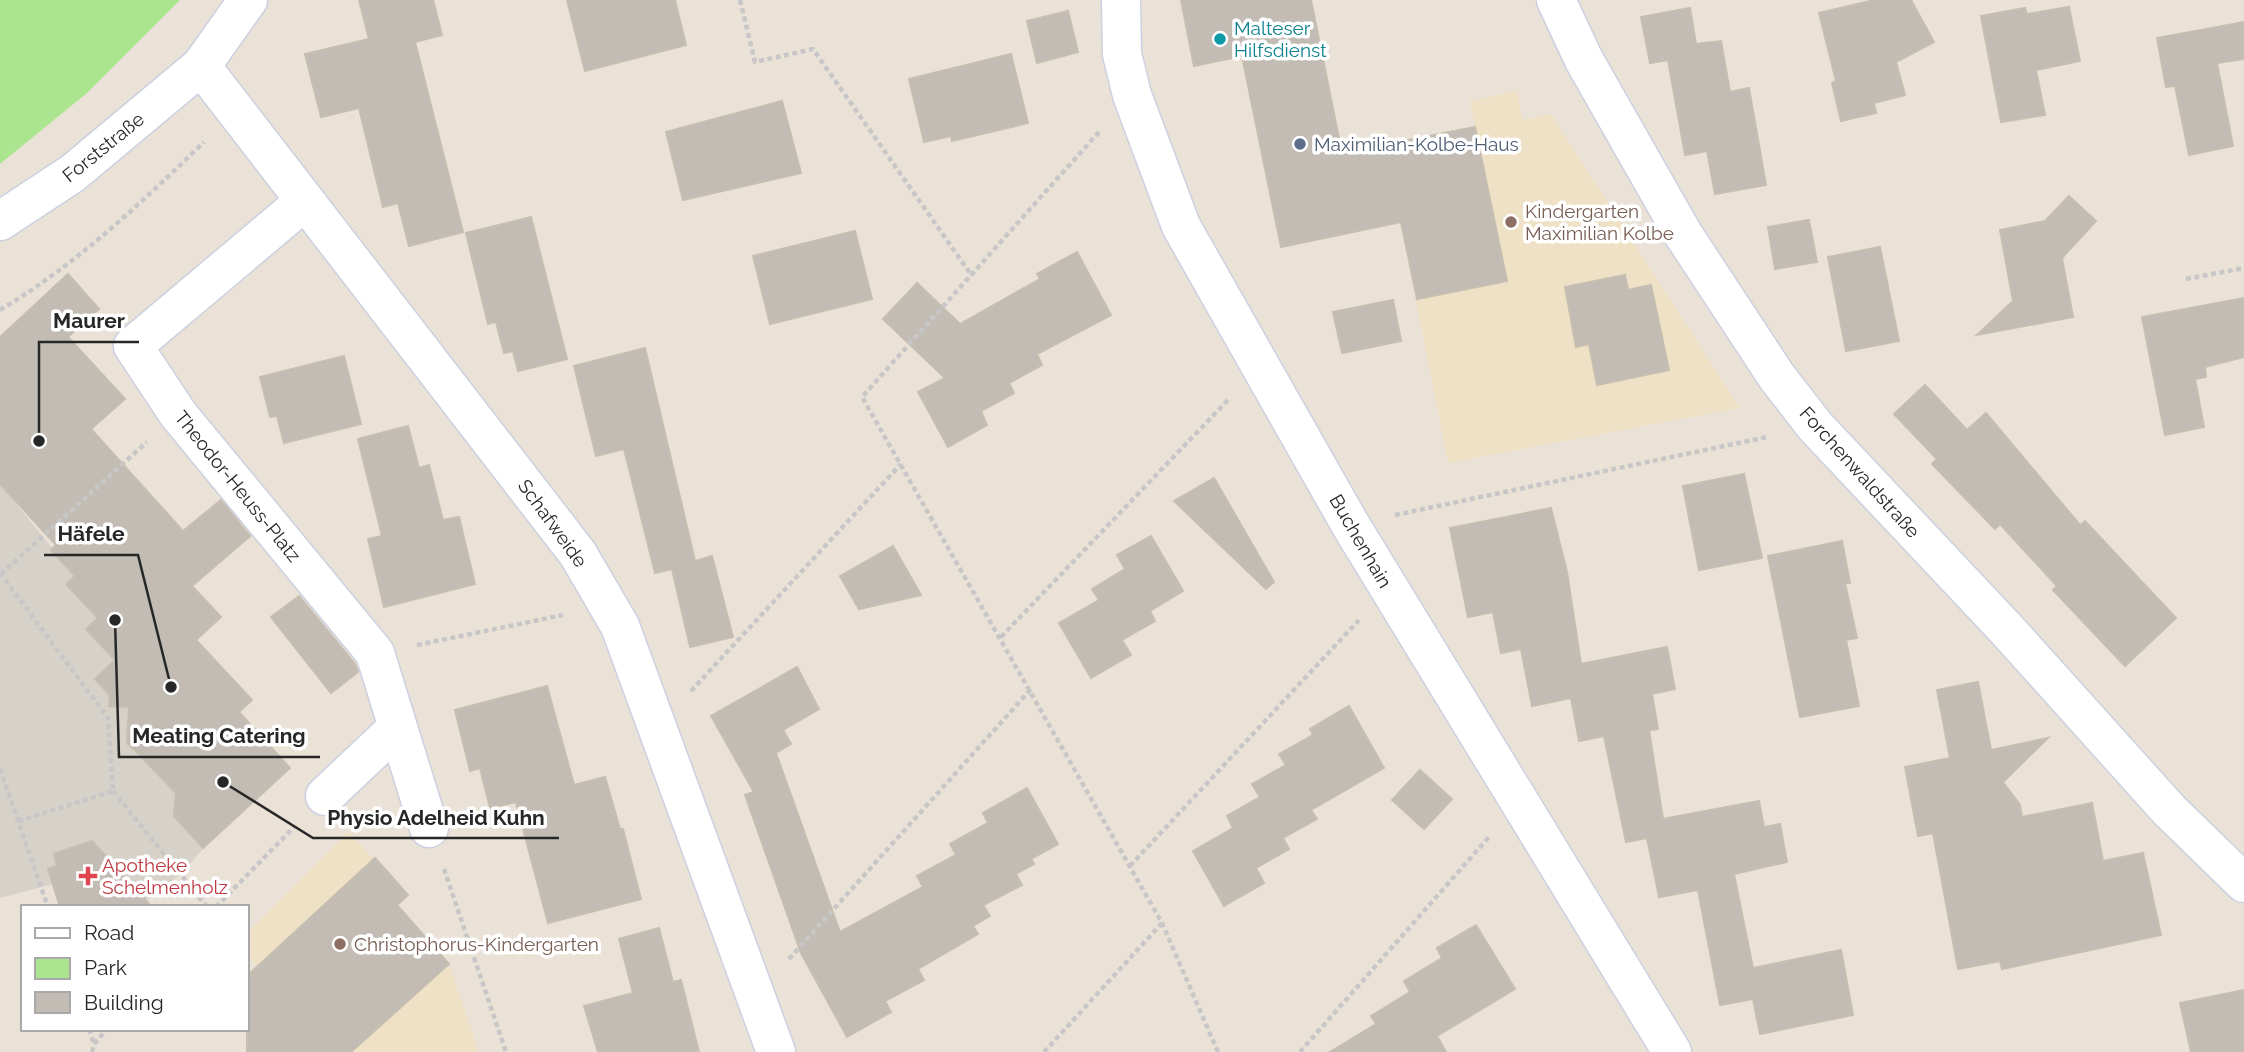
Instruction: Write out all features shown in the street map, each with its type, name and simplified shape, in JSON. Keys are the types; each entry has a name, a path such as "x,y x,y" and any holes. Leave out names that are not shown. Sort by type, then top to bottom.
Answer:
{"street":[{"name":"Forststraße","path":"0,221 72,173 201,66 248,0"},
{"name":"Buchenhain","path":"1121,0 1122,54 1132,95 1181,226 1388,589 1672,1052"},
{"name":"Forchenwaldstraße","path":"1556,0 1584,60 1683,234 1777,377 1815,426 2008,631 2169,810 2244,883"},
{"name":"Schafweide","path":"201,66 578,554 608,605 620,626 776,1052"},
{"name":"Theodor-Heuss-Platz","path":"305,201 133,346 178,414 375,653 429,828"},
{"path":"325,796 397,728"}],"path":[{"path":"740,0 755,62 813,49 972,276"},
{"path":"1132,95 862,397 1002,637 1162,923 1218,1052"},
{"path":"0,310 47,282 111,231 236,112"},
{"path":"2186,279 2244,268"},
{"path":"1002,637 1261,366"},
{"path":"178,414 0,574 108,718 113,791 205,905"},
{"path":"1350,524 1815,426"},
{"path":"711,668 901,464"},
{"path":"1130,866 1388,589"},
{"path":"442,641 608,605"},
{"path":"814,931 1031,689"},
{"path":"0,769 47,905"},
{"path":"19,821 113,791"},
{"path":"218,905 325,796"},
{"path":"1300,1052 1520,802"},
{"path":"429,828 506,1052"},
{"path":"1044,1052 1162,923"},
{"path":"90,1031 94,1044"},
{"path":"92,1052 94,1044 105,1031"}],"shaded area":[{"name":"Kindergarten Maximilian Kolbe","path":"1517,91 1523,120 1551,114 1740,408 1448,463 1385,145 1475,127 1470,101"},
{"path":"0,484 75,576 67,584 98,618 86,630 115,660 95,679 110,695 129,707 128,733 136,751 164,781 176,787 174,816 199,844 207,844 181,874 146,901 92,841 54,854 57,866 48,869 53,884 0,898"},
{"name":"Christophorus-Kindergarten","path":"348,832 408,895 397,905 449,964 479,1052 317,1052 327,1042 248,956 248,932"}],"green space":[{"path":"0,0 180,0 87,93 0,164"}],"building":[{"path":"359,0 433,0 442,35 415,42 463,232 409,246 398,203 383,207 359,108 321,117 305,54 369,39"},
{"path":"567,0 675,0 686,45 585,71"},
{"path":"1181,0 1311,0 1342,153 1475,127 1507,281 1417,299 1401,222 1281,247 1242,56 1194,66"},
{"path":"1874,0 1911,0 1934,42 1896,62 1905,95 1874,103 1876,113 1841,121 1832,83 1836,81 1819,13"},
{"path":"2069,7 2080,61 2036,70 2045,115 2001,122 1981,16 2025,8 2027,14"},
{"path":"1690,8 1696,44 1721,41 1730,92 1749,88 1766,185 1715,194 1707,151 1685,155 1668,60 1650,63 1641,17"},
{"path":"1068,11 1078,52 1037,63 1027,21"},
{"path":"2244,22 2244,59 2217,63 2233,146 2189,155 2175,86 2166,87 2157,38"},
{"path":"1011,54 1028,123 952,141 951,136 924,142 909,79"},
{"path":"782,101 801,173 683,200 666,132"},
{"path":"2069,196 2096,221 2062,258 2073,317 1977,335 2013,301 2000,230 2045,221"},
{"path":"531,217 567,359 518,371 513,351 504,353 496,322 488,324 466,233"},
{"path":"1809,220 1817,262 1775,269 1768,227"},
{"path":"855,231 872,299 770,324 753,256"},
{"path":"1880,247 1899,341 1846,351 1828,257"},
{"path":"1077,252 1111,315 1037,354 1042,365 1009,383 1014,393 981,411 987,425 948,447 918,392 945,378 883,319 917,283 960,324 1040,279 1037,274"},
{"path":"68,274 99,309 68,337 125,399 91,429 183,531 221,500 250,536 192,586 221,617 196,640 252,700 239,712 290,768 203,848 174,816 176,793 127,742 129,707 109,706 110,695 95,679 115,660 86,629 98,618 66,584 75,576 51,550 56,545 0,484 0,337"},
{"path":"1625,275 1628,290 1651,285 1669,370 1597,385 1589,344 1576,347 1565,287"},
{"path":"2244,298 2244,357 2205,367 2206,377 2195,379 2204,427 2165,435 2142,317"},
{"path":"1393,300 1401,341 1342,353 1333,312"},
{"path":"645,348 695,561 712,556 733,637 690,647 672,569 655,573 624,449 596,456 574,366"},
{"path":"344,356 361,424 284,443 277,416 270,417 260,377"},
{"path":"1925,385 1967,430 1986,413 2080,525 2085,521 2176,618 2125,666 2053,590 2057,586 2000,524 1995,529 1932,464 1937,459 1894,414"},
{"path":"408,426 419,468 429,465 443,520 459,517 475,584 384,607 368,539 382,536 358,439"},
{"path":"1744,474 1762,558 1699,570 1683,486"},
{"path":"1214,478 1274,582 1266,589 1174,501"},
{"path":"1551,508 1567,572 1581,664 1667,647 1675,689 1652,694 1658,729 1649,730 1663,819 1759,801 1764,827 1780,824 1787,862 1734,874 1753,968 1841,950 1853,1015 1760,1034 1753,999 1720,1005 1698,890 1659,897 1647,838 1626,842 1604,736 1579,741 1571,698 1532,706 1521,649 1501,653 1493,612 1468,617 1450,528"},
{"path":"1151,536 1183,591 1150,611 1155,621 1122,640 1131,655 1091,678 1059,623 1099,600 1092,589 1125,569 1117,555"},
{"path":"1842,541 1850,583 1845,583 1857,638 1846,640 1859,706 1800,717 1768,556"},
{"path":"893,546 921,595 859,609 840,576"},
{"path":"299,596 355,664 358,672 331,693 271,617"},
{"path":"797,667 819,709 783,730 791,744 776,753 840,932 923,887 917,876 956,855 950,844 988,823 983,813 1027,788 1058,844 1031,859 1034,864 1016,874 1022,885 983,905 990,916 973,926 978,934 918,969 924,980 885,1001 891,1012 847,1037 801,953 745,795 754,792 711,716"},
{"path":"1978,682 1991,750 2048,738 2003,782 2020,805 2022,817 2092,803 2103,861 2143,853 2161,935 2002,969 2000,961 1958,969 1933,833 1918,836 1905,767 1950,758 1937,690"},
{"path":"547,686 574,785 605,777 620,829 623,829 641,899 548,923 516,802 490,808 480,768 470,771 455,710"},
{"path":"1349,706 1384,768 1311,810 1317,819 1283,838 1289,849 1256,868 1264,883 1224,906 1193,851 1233,828 1227,816 1260,797 1252,784 1286,765 1279,754 1313,735 1310,729"},
{"path":"1420,770 1452,799 1424,829 1392,800"},
{"name":"Apotheke Schelmenholz","path":"92,841 150,905 59,905 48,869 57,866 54,854"},
{"name":"Christophorus-Kindergarten","path":"375,858 408,895 397,905 449,964 351,1052 247,1052 248,975"},
{"path":"1476,925 1515,989 1437,1036 1446,1052 1330,1052 1376,1024 1371,1016 1410,992 1404,981 1442,958 1437,948"},
{"path":"659,928 673,982 681,980 699,1052 598,1052 584,1006 633,993 619,939"},
{"path":"2244,990 2244,1052 2191,1052 2180,1003"}],"place":[{"name":"Malteser Hilfsdienst","path":"1220,39"},
{"name":"Maximilian-Kolbe-Haus","path":"1300,144"},
{"name":"Kindergarten Maximilian Kolbe","path":"1511,222"},
{"name":"Maurer","path":"39,441"},
{"name":"Meating Catering","path":"115,620"},
{"name":"Häfele","path":"171,687"},
{"name":"Physio Adelheid Kuhn","path":"223,782"},
{"name":"Apotheke Schelmenholz","path":"88,876"},
{"name":"Christophorus-Kindergarten","path":"340,944"}]}
